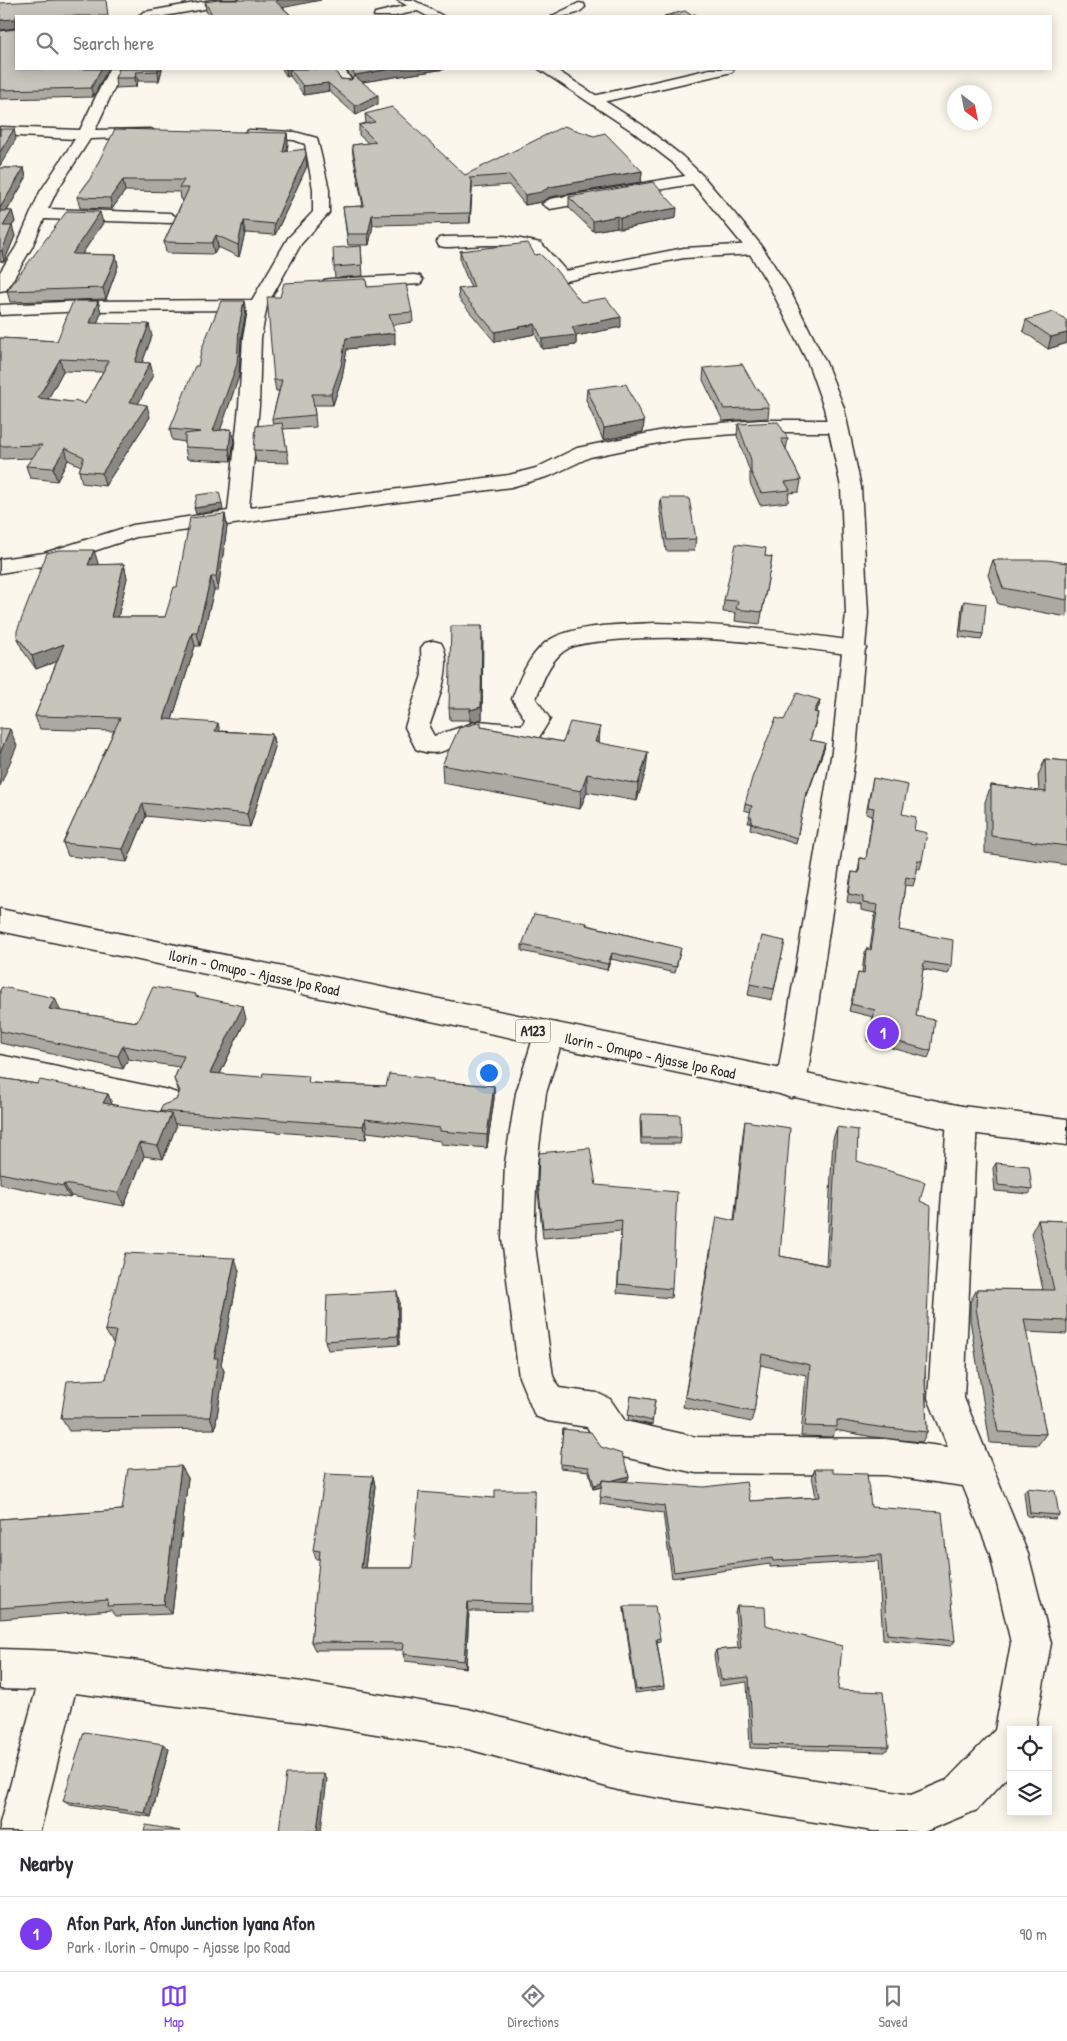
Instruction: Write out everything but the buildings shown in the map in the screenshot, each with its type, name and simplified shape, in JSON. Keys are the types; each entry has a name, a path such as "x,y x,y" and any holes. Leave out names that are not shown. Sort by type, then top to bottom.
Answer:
{"main road":[{"path":"150,15 233,0"},
{"path":"403,0 435,15"},
{"path":"384,15 417,7"},
{"path":"560,15 579,7"},
{"path":"0,286 24,247 48,192 85,135 116,70"},
{"path":"338,70 347,84"},
{"path":"548,70 577,87 637,128 677,159 697,179 755,249 780,287 817,363 834,408 851,487 857,612 844,751 791,1085"},
{"path":"594,100 723,70"},
{"path":"0,131 85,135 170,132"},
{"path":"232,134 295,136 312,141 320,189 321,212 294,242 263,298 252,338 249,406 238,516"},
{"path":"550,204 697,179"},
{"path":"38,214 170,218"},
{"path":"445,242 524,242 536,247 554,271 565,276 684,253 755,249"},
{"path":"317,285 414,280"},
{"path":"0,310 263,298 291,286"},
{"path":"0,566 46,559 133,531 511,481 543,472 584,452 683,432 760,426 837,426"},
{"path":"433,648 434,675 417,727 425,743 432,746 454,737 484,729 512,734 529,733 538,719 524,699 537,667 560,644 594,635 658,630 737,634 854,648"},
{"name":"Ilorin - Omupo - Ajasse Ipo Road","path":"0,920 962,1119 1067,1132"},
{"path":"549,1035 530,1093 521,1163 518,1238 536,1377 548,1404 597,1411 614,1437 696,1455 885,1457 975,1469"},
{"path":"0,1068 168,1103"},
{"path":"962,1119 946,1398 1009,1554 1031,1642 1016,1726"},
{"path":"0,1670 62,1671 303,1702 468,1729 629,1772 912,1816 962,1795 1007,1747"},
{"path":"19,1831 62,1671"}],"place":[{"name":"Afon Park, Afon Junction Iyana Afon","path":"883,1033"}]}
